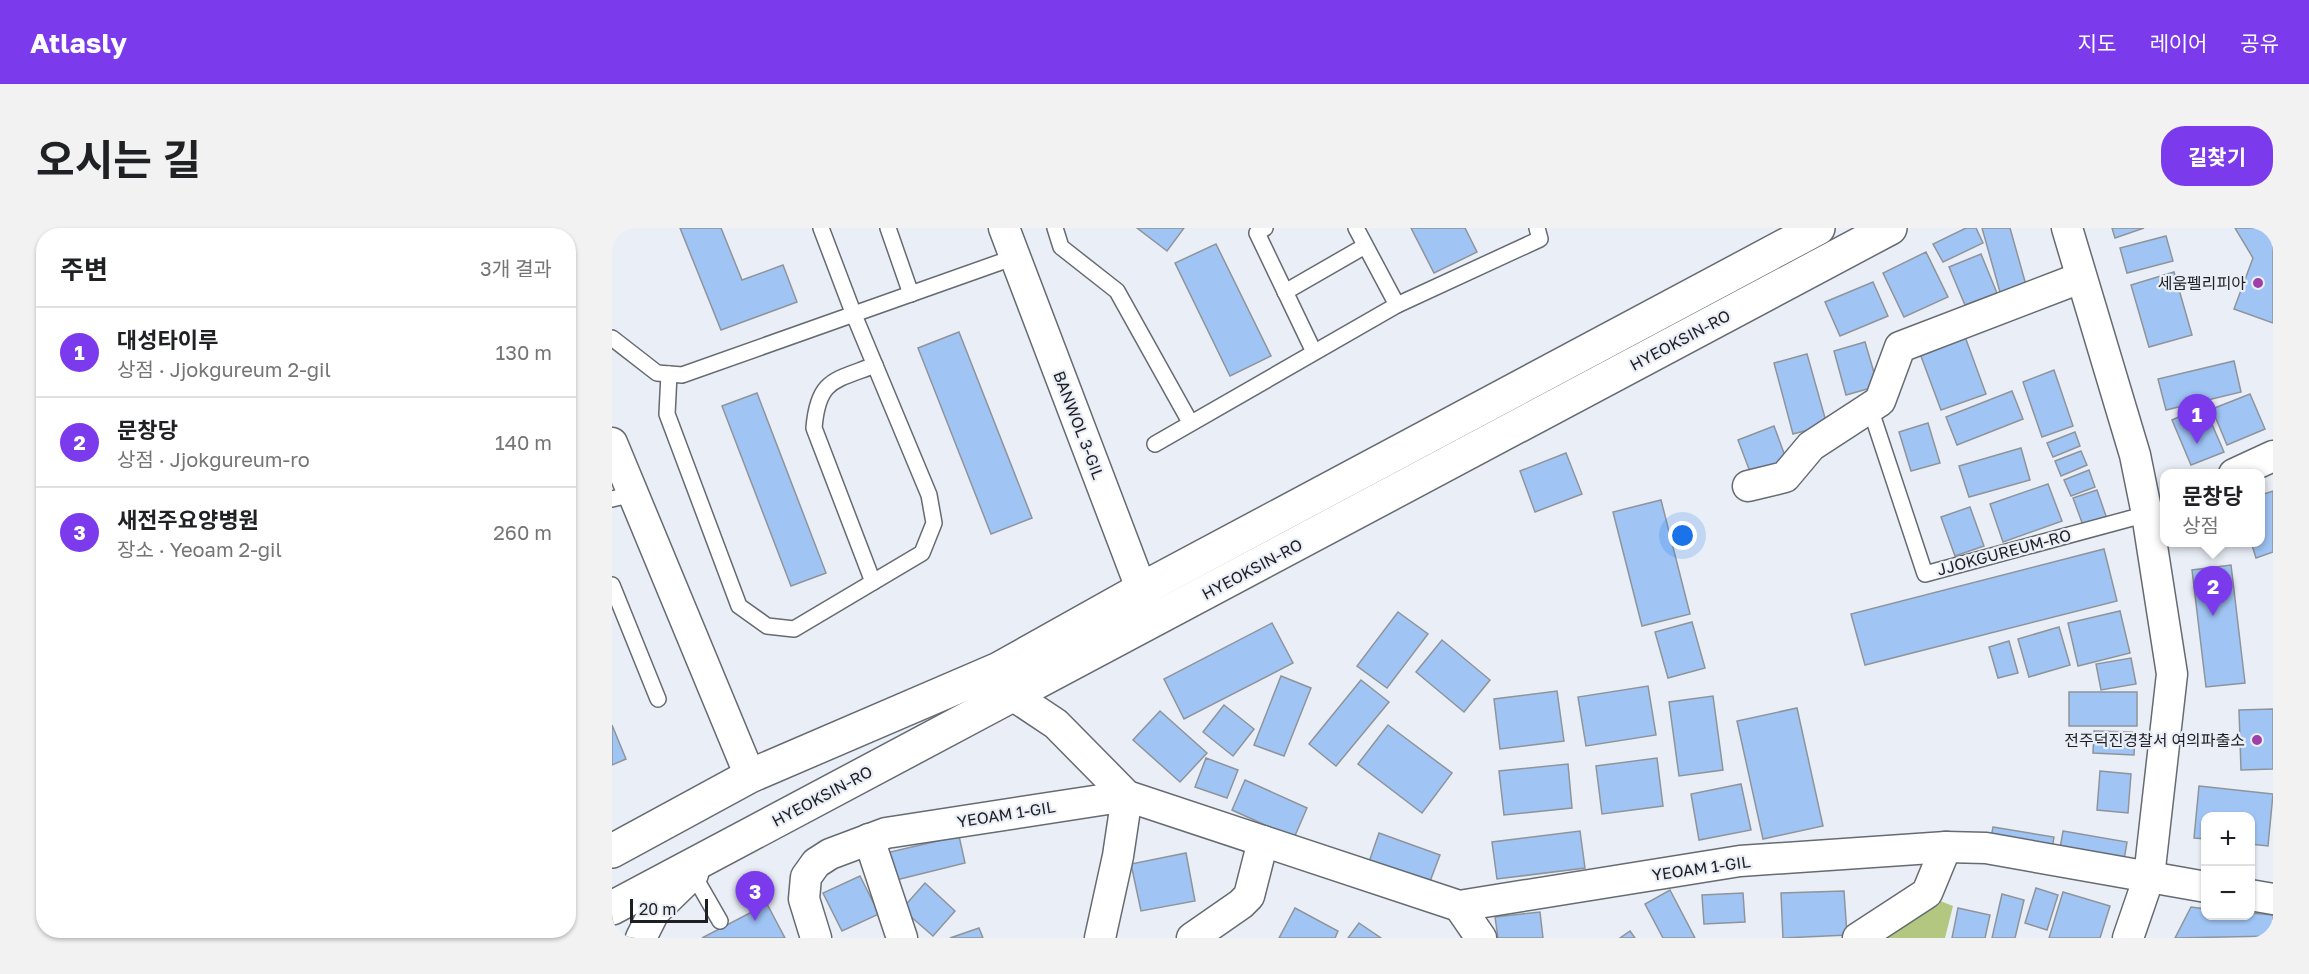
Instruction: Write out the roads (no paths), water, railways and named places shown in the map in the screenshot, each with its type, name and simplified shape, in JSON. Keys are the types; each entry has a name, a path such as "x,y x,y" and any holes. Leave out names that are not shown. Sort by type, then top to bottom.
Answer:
{"street":[{"name":"BANWOL 3-GIL","path":"1004,228 1153,621"},
{"name":"HYEOKSIN-RO","path":"612,908 689,871 1006,683 1142,590 1818,228"},
{"name":"HYEOKSIN-RO","path":"612,851 750,776 1006,683 1153,621 1890,228"},
{"path":"2067,228 2080,278 2135,455 2156,510 2172,674 2149,877 2128,938"},
{"path":"1748,486 1785,477 1811,446 1881,401 1900,347 2080,278"},
{"path":"612,443 623,497 750,776"},
{"path":"2245,469 2273,456"},
{"name":"YEOAM 1-GIL","path":"1006,683 1056,724 1126,795 1459,906 1740,861 1946,848 1986,848 2201,886"},
{"path":"1100,938 1118,856 1126,795"},
{"name":"YEOAM 1-GIL","path":"816,938 804,899 806,877 816,863 830,854 877,836 1126,795"},
{"path":"877,836 902,938"},
{"path":"1192,938 1249,896 1263,841"},
{"path":"1858,938 1928,893 1946,848"},
{"path":"641,938 654,912 689,871"},
{"path":"2255,896 2273,899"},
{"path":"1459,906 1481,938"}],"lane":[{"path":"669,374 667,414 739,606 766,626 794,629 922,553 934,523 929,495 820,228"},
{"path":"888,228 911,294"},
{"path":"1055,228 1061,247 1117,291 1190,422"},
{"path":"1265,228 1257,233 1314,352"},
{"path":"1356,228 1397,305"},
{"path":"1155,444 1397,305 1540,239 1537,228"},
{"path":"1285,292 1365,246"},
{"path":"612,338 657,373 682,375 1015,257"},
{"path":"873,582 814,428 816,401 832,382 875,365"},
{"name":"JJOKGUREUM-RO","path":"1870,408 1925,574 2156,510"},
{"path":"612,585 658,699"},
{"path":"689,871 720,921"}],"place":[{"name":"세움펠리피아","path":"2258,283"},
{"name":"대성타이루","path":"2197,444"},
{"name":"문창당","path":"2213,616"},
{"name":"전주덕진경찰서 여의파출소","path":"2257,740"},
{"name":"새전주요양병원","path":"755,921"}]}
